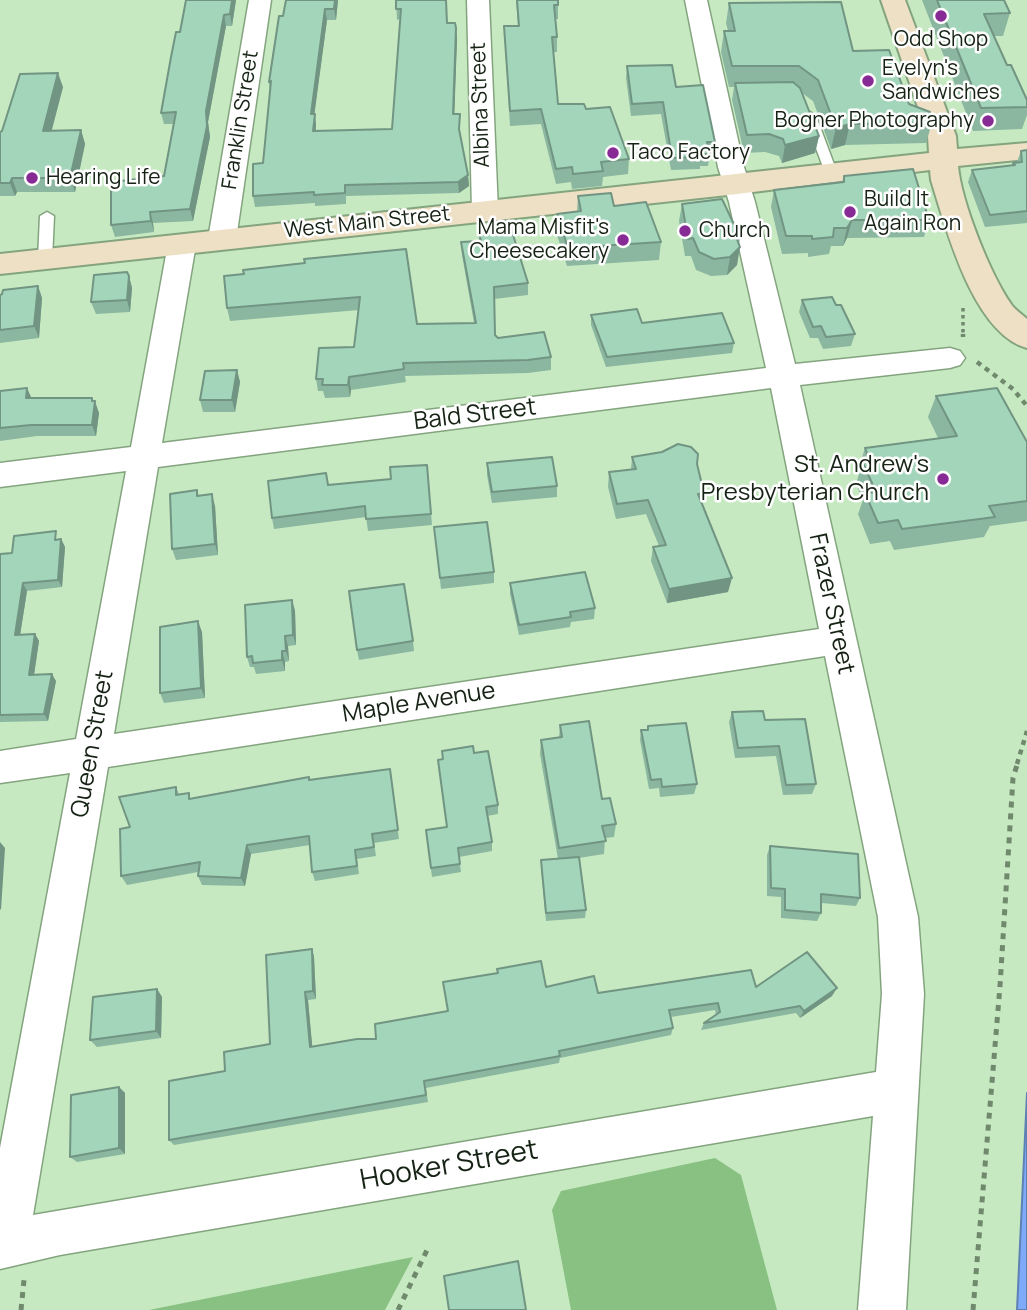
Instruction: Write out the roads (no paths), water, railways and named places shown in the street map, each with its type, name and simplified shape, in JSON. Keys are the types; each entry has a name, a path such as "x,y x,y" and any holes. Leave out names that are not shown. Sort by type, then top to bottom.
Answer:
{"main road":[{"path":"893,0 942,136 945,171 968,248 999,311 1027,337"},
{"name":"West Main Street","path":"0,264 832,175 945,171 980,154 1027,151"}],"street":[{"name":"Franklin Street","path":"222,239 260,0"},
{"name":"Albina Street","path":"478,0 485,211"},
{"name":"Frazer Street","path":"696,0 722,94 737,186 783,376 898,917 903,994 882,1310"},
{"name":"Queen Street","path":"3,1245 182,244"},
{"name":"Bald Street","path":"0,475 963,354"},
{"name":"Maple Avenue","path":"0,767 839,640"},
{"name":"Hooker Street","path":"3,1245 74,1230 898,1090"}],"lane":[{"path":"805,102 832,175"},
{"path":"45,259 47,216"}],"water":[{"path":"1027,1093 1027,1310 1017,1310"}],"place":[{"name":"Odd Shop","path":"941,16"},
{"name":"Evelyn's Sandwiches","path":"868,81"},
{"name":"Bogner Photography","path":"988,121"},
{"name":"Taco Factory","path":"613,153"},
{"name":"Hearing Life","path":"32,178"},
{"name":"Build It Again Ron","path":"850,212"},
{"name":"Church","path":"685,231"},
{"name":"Mama Misfit's Cheesecakery","path":"623,240"},
{"name":"St. Andrew's Presbyterian Church","path":"943,479"}]}
